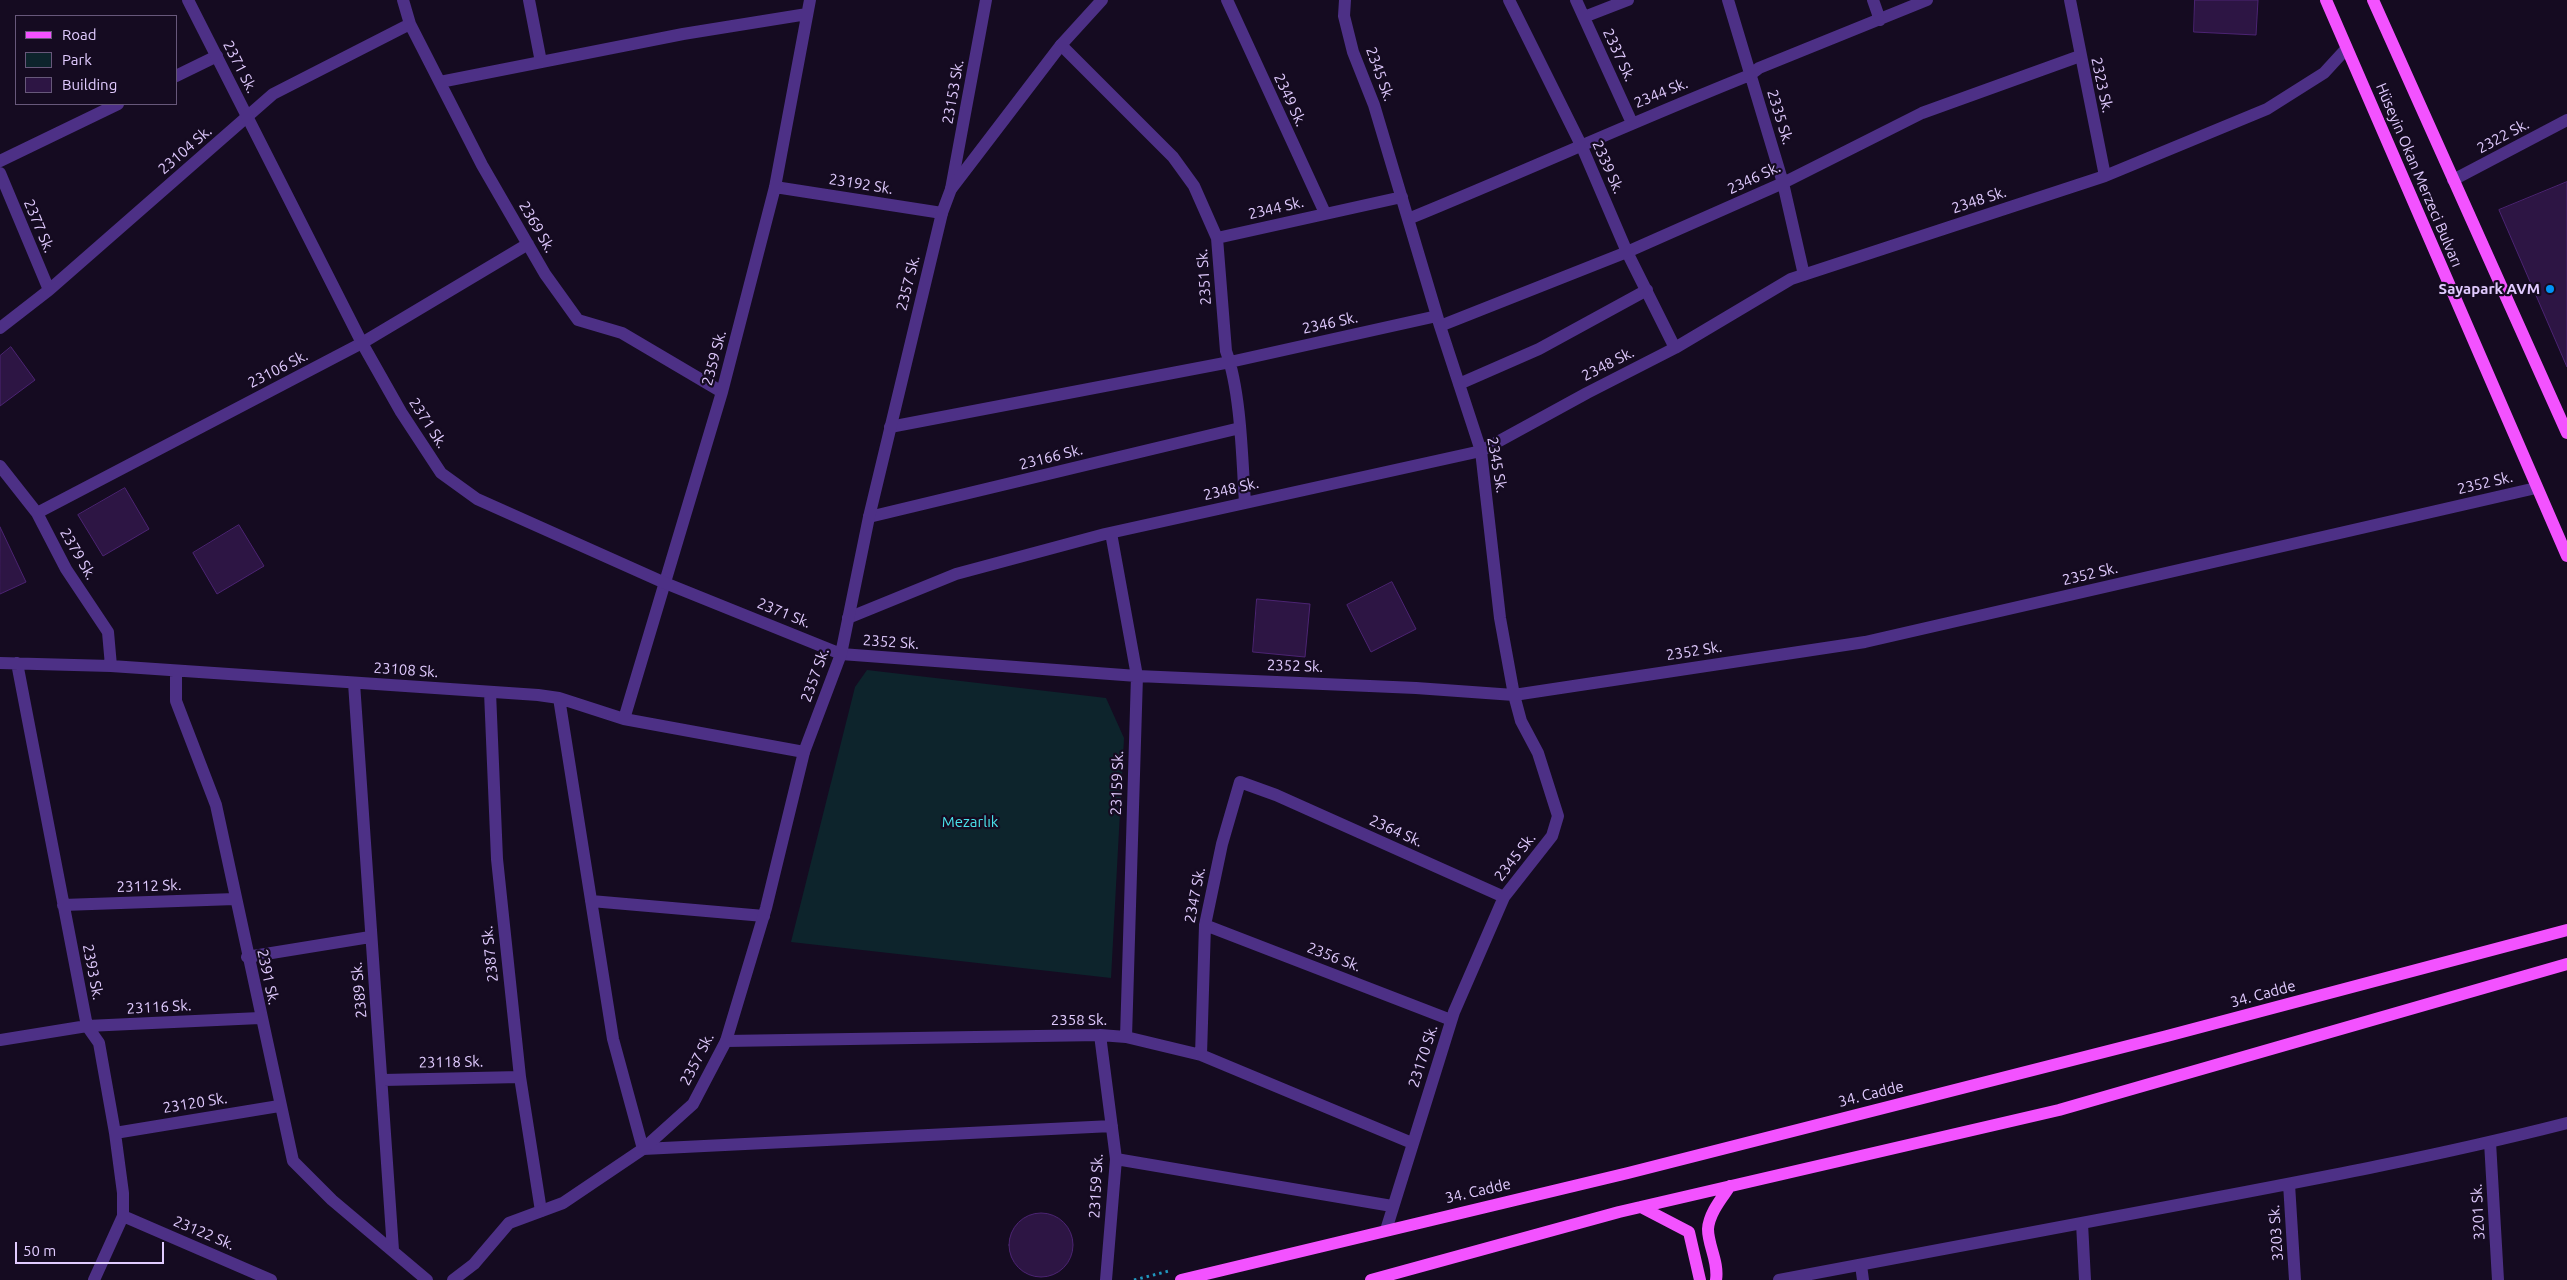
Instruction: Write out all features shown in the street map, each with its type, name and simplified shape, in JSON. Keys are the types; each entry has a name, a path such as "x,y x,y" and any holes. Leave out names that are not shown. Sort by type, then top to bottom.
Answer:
{"main road":[{"name":"Hüseyin Okan Merzeci Bulvarı","path":"2326,0 2567,556"},
{"name":"Hüseyin Okan Merzeci Bulvarı","path":"2377,2 2567,433"},
{"name":"34. Cadde","path":"1181,1280 1628,1173 2167,1036 2567,930"},
{"path":"1375,1280 1641,1206 2059,1110 2567,964"},
{"path":"1716,1280 1717,1272 1708,1229 1713,1212 1730,1186"},
{"path":"1641,1206 1689,1232 1700,1280"}],"street":[{"name":"2371 Sk.","path":"188,0 362,344 401,412 441,473 477,498 665,583 841,654"},
{"name":"2369 Sk.","path":"403,0 410,24 482,165 545,274 578,320 622,333 722,392"},
{"path":"529,0 541,62"},
{"name":"2359 Sk.","path":"624,719 722,392 775,187 810,0"},
{"name":"23153 Sk.","path":"951,190 986,0"},
{"name":"2357 Sk.","path":"453,1280 474,1264 509,1223 563,1203 643,1150 693,1104 726,1041 764,916 804,752 841,654 890,427 942,213 951,190 1061,45 1102,0"},
{"name":"2349 Sk.","path":"1227,0 1325,213"},
{"name":"2345 Sk.","path":"1345,0 1344,16 1353,52 1374,105 1439,321 1481,451 1500,618 1514,695 1521,720 1538,753 1558,816 1552,836 1504,897"},
{"name":"2339 Sk.","path":"1509,0 1582,147 1627,252 1675,348"},
{"name":"2337 Sk.","path":"1576,0 1632,123"},
{"path":"1584,17 1628,0"},
{"name":"2335 Sk.","path":"1728,0 1783,183 1804,275"},
{"path":"1873,0 1880,20"},
{"name":"2344 Sk.","path":"1408,219 1582,147 1632,123 1750,75 1758,68 1927,0"},
{"name":"2323 Sk.","path":"2070,0 2105,176"},
{"path":"440,82 683,34 807,14"},
{"name":"23104 Sk.","path":"0,328 49,290 273,94 410,24"},
{"name":"2351 Sk.","path":"1061,45 1172,157 1194,186 1218,238 1226,351 1230,362 1240,428 1245,503"},
{"name":"2348 Sk.","path":"848,618 956,574 1111,533 1481,451 1587,393 1675,348 1791,279 2105,176 2267,109 2324,73 2346,49"},
{"path":"178,75 217,56"},
{"name":"2346 Sk.","path":"890,427 1439,321 1627,252 1783,183 1922,114 2080,56"},
{"path":"0,160 116,105"},
{"name":"2322 Sk.","path":"2454,180 2567,120"},
{"name":"2377 Sk.","path":"0,173 49,290"},
{"name":"23192 Sk.","path":"775,187 942,213"},
{"name":"2344 Sk.","path":"1218,238 1325,213 1402,198"},
{"name":"23106 Sk.","path":"37,513 362,344 528,244"},
{"path":"1459,384 1539,349 1647,290"},
{"name":"23166 Sk.","path":"870,517 1240,428"},
{"name":"2379 Sk.","path":"0,466 37,513 66,569 108,632 111,666"},
{"name":"2352 Sk.","path":"841,654 1137,676 1416,688 1514,695 1865,642 2536,488"},
{"name":"23159 Sk.","path":"1111,533 1137,676 1126,1037"},
{"name":"23108 Sk.","path":"0,663 111,666 559,698 624,719 804,752"},
{"name":"2393 Sk.","path":"17,663 87,1026 99,1043 115,1133 123,1193 123,1216 94,1280"},
{"name":"2391 Sk.","path":"176,672 176,701 216,805 292,1162 332,1200 393,1250"},
{"name":"2389 Sk.","path":"354,683 370,937 383,1080 393,1250"},
{"name":"2387 Sk.","path":"490,692 497,859 520,1077 541,1211"},
{"path":"559,698 613,1039 643,1150 1112,1126"},
{"name":"2347 Sk.","path":"1202,1055 1206,924 1222,844 1240,782 1276,795"},
{"name":"2364 Sk.","path":"1276,795 1504,897"},
{"name":"23170 Sk.","path":"1386,1230 1451,1020 1504,897"},
{"name":"23112 Sk.","path":"63,905 235,899"},
{"path":"591,902 764,916"},
{"name":"2356 Sk.","path":"1206,924 1451,1020"},
{"path":"247,957 370,937"},
{"name":"23116 Sk.","path":"0,1040 87,1026 260,1018"},
{"name":"23159 Sk.","path":"1100,1035 1116,1159 1106,1280"},
{"name":"2358 Sk.","path":"726,1041 1100,1035 1126,1037 1202,1055 1412,1143"},
{"name":"23118 Sk.","path":"383,1080 520,1077"},
{"name":"23120 Sk.","path":"115,1133 279,1106"},
{"path":"1779,1280 2289,1184 2490,1142 2567,1123"},
{"name":"3201 Sk.","path":"2490,1142 2498,1280"},
{"path":"1116,1159 1392,1206"},
{"name":"3203 Sk.","path":"2289,1184 2295,1280"},
{"name":"23122 Sk.","path":"123,1216 271,1280"},
{"path":"2082,1224 2085,1280"},
{"path":"393,1250 427,1280"},
{"path":"1862,1265 1863,1280"}],"green space":[{"name":"Mezarlık","path":"867,670 1106,698 1124,738 1111,978 791,942 855,687"}],"building":[{"path":"2195,0 2258,0 2256,35 2194,32"},
{"name":"Sayapark AVM","path":"2567,182 2567,367 2499,210"},
{"path":"11,347 35,380 0,406 0,356"},
{"path":"125,488 149,529 103,556 78,515"},
{"path":"239,525 264,566 217,594 193,553"},
{"path":"0,527 26,582 0,594"},
{"path":"1392,582 1416,629 1371,652 1347,605"},
{"path":"1257,599 1310,604 1305,657 1253,652"},
{"path":"1041,1213 1059,1218 1064,1222 1068,1227 1073,1245 1068,1263 1064,1268 1059,1272 1041,1277 1023,1272 1018,1268 1014,1263 1009,1245 1014,1227 1018,1222 1023,1218"}],"place":[{"name":"Sayapark AVM","path":"2550,289"}]}
